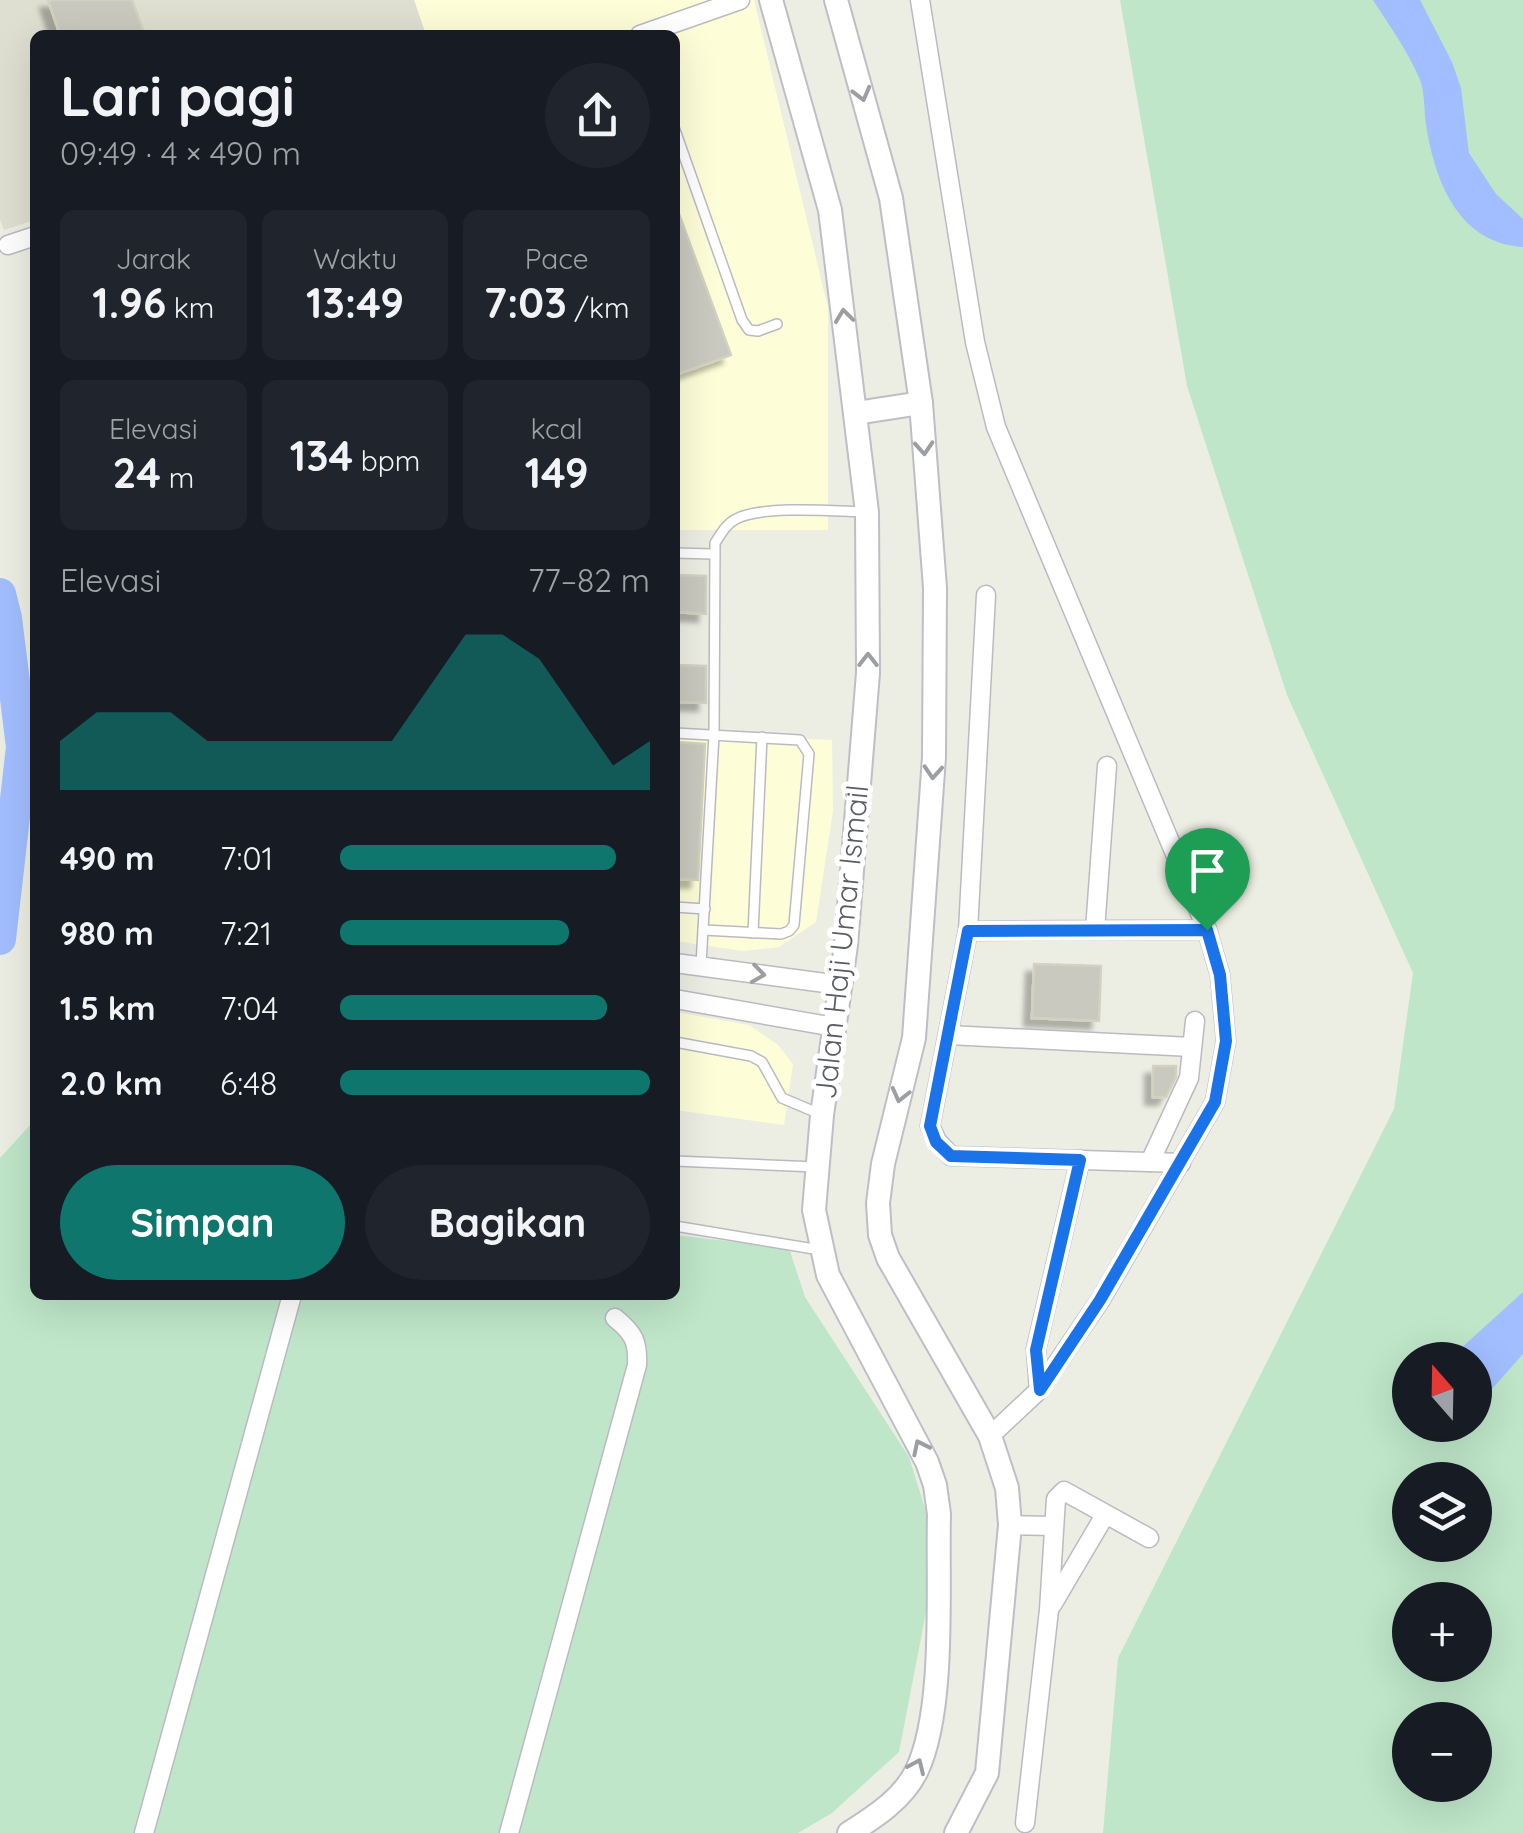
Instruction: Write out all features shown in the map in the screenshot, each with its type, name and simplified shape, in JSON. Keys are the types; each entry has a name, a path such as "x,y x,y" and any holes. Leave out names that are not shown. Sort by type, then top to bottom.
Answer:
{"main road":[{"name":"Jalan Haji Umar Ismail","path":"771,0 830,210 867,512 868,673 840,985 814,1210 828,1275 927,1462 936,1485 939,1514 934,1706 925,1745 916,1772 900,1794 850,1833"},
{"path":"836,0 891,198 921,402 935,588 934,757 914,1038 883,1164 878,1202 880,1235 888,1258 990,1436 1008,1488 1010,1524 987,1773 956,1833"},
{"path":"856,413 921,402"}],"street":[{"path":"655,30 740,0"},
{"path":"920,0 975,342 996,427 1207,930 1220,975 1226,1041 1215,1102 1100,1300 1040,1390 990,1436"},
{"path":"8,245 30,238"},
{"path":"986,595 968,931 930,1126 943,1150 951,1156 1181,1164"},
{"path":"1095,930 1107,766"},
{"path":"968,931 1207,930"},
{"path":"680,963 840,985"},
{"path":"697,1003 702,966"},
{"path":"680,1000 834,1027"},
{"path":"1150,1162 1189,1078 1195,1021"},
{"path":"948,1035 1192,1047"},
{"path":"1040,1390 1036,1350 1080,1160"},
{"path":"144,1833 291,1300"},
{"path":"509,1833 637,1365 634,1335 616,1318"},
{"path":"1025,1824 1050,1610 1056,1499 1064,1491 1149,1538"},
{"path":"1050,1610 1105,1516"},
{"path":"1010,1524 1052,1526"}],"lane":[{"path":"680,144 742,320 748,330 758,331 777,324"},
{"path":"702,966 714,735 713,554 724,529 732,520 745,516 811,510 867,512"},
{"path":"680,553 713,554"},
{"path":"680,733 800,740 809,754 794,925 781,934 703,930"},
{"path":"753,933 762,737"},
{"path":"680,908 704,910"},
{"path":"680,1043 751,1056 762,1062 782,1098 822,1115"},
{"path":"680,1162 816,1168"},
{"path":"680,1227 820,1250"}],"shaded area":[{"path":"0,0 414,0 424,30 30,30 30,222 4,230 0,219"},
{"path":"414,0 754,0 828,308 828,530 680,530 680,30 424,30"},
{"path":"1120,0 1523,0 1523,1833 1103,1833 1118,1658 1394,1109 1413,973 1287,695 1187,386"},
{"path":"680,733 832,740 833,811 816,922 779,947 743,951 680,942"},
{"path":"680,1013 749,1025 778,1045 793,1064 784,1125 680,1111"},
{"path":"30,1125 30,1300 680,1300 680,1236 789,1248 805,1297 909,1457 938,1550 899,1752 832,1813 798,1833 0,1833 0,1158"}],"water":[{"path":"1373,0 1420,0 1461,88 1469,153 1496,194 1523,219 1523,247 1482,234 1454,206 1430,146 1420,80"},
{"path":"1523,1292 1523,1354 1492,1389 1492,1342 1468,1342"}],"building":[{"path":"48,0 132,0 143,30 58,30"},
{"path":"680,217 731,355 680,373"},
{"path":"680,575 706,576 706,614 680,612"},
{"path":"680,665 706,666 706,703 680,702"},
{"path":"680,742 705,744 698,880 680,879"},
{"path":"1034,964 1101,966 1099,1021 1032,1018"},
{"path":"1153,1066 1176,1066 1176,1077 1166,1097 1153,1097"}],"waterway":[{"path":"0,594 22,747 0,939"}],"route":[{"path":"1207,930 1220,975 1226,1041 1215,1102 1100,1300 1040,1390 1036,1350 1080,1160 951,1156 936,1142 930,1126 968,931 1207,930"}]}
